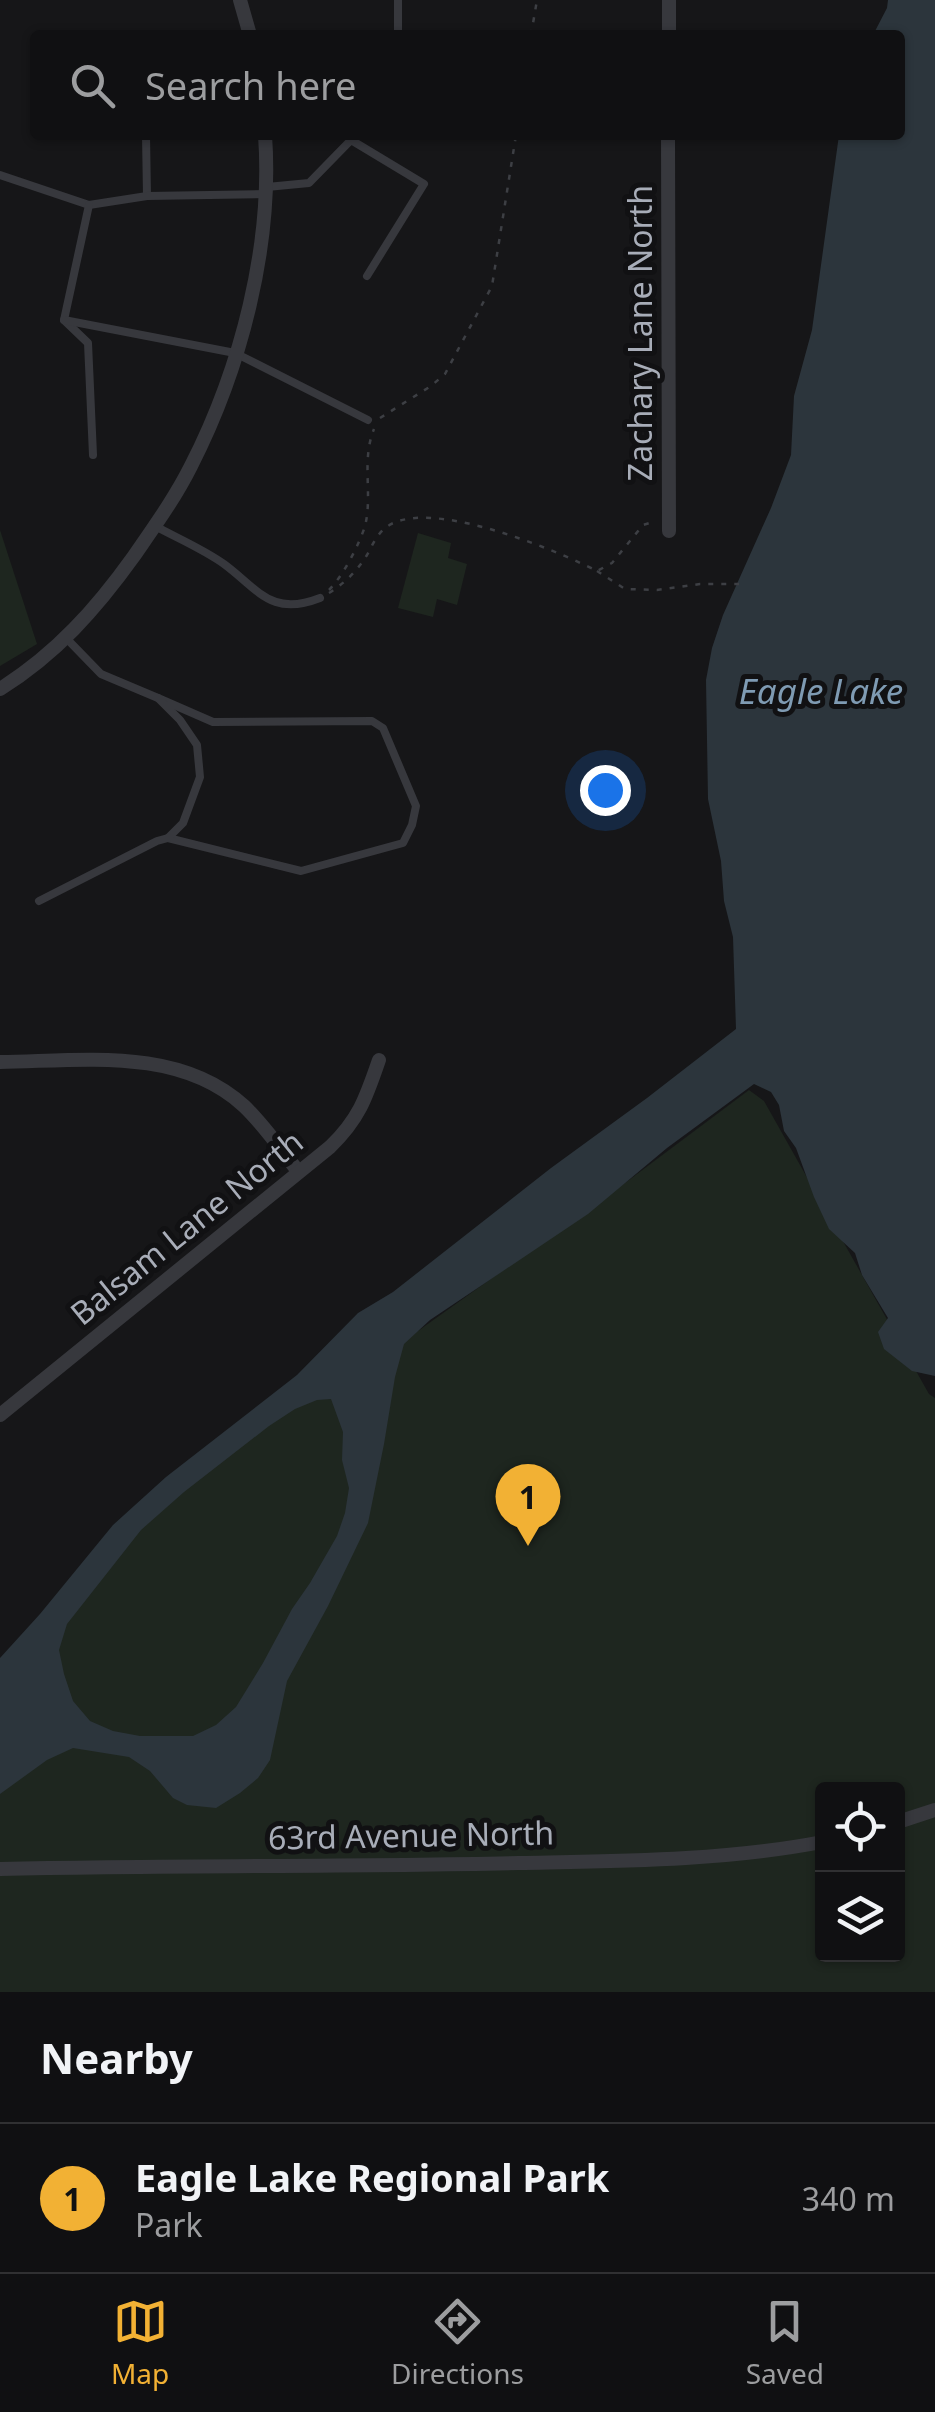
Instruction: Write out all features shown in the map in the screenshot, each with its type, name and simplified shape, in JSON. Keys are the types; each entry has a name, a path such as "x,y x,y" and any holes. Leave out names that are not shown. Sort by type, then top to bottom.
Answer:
{"street":[{"path":"240,0 249,30"},
{"path":"668,30 669,0"},
{"path":"0,689 42,661 104,598 192,466 248,315 266,190 265,140"},
{"name":"Zachary Lane North","path":"668,140 669,524"},
{"name":"Balsam Lane North","path":"0,1415 348,1130 361,1109 378,1060"},
{"path":"0,1062 123,1061 159,1064 192,1074 219,1087 243,1106 298,1172"},
{"path":"905,1820 935,1810"},
{"name":"63rd Avenue North","path":"0,1869 572,1862 784,1850 815,1843"}],"lane":[{"path":"398,0 398,30"},
{"path":"146,140 147,196"},
{"path":"0,175 89,204 147,196 266,190 310,183 350,140"},
{"path":"355,140 424,184 366,276"},
{"path":"64,320 89,204"},
{"path":"64,320 236,353 368,420"},
{"path":"64,320 88,343 93,455"},
{"path":"155,526 223,563 255,592 277,603 303,604 320,598"},
{"path":"40,901 168,838 301,871 403,842 416,806 383,728 372,721 212,722 101,674 67,639"},
{"path":"158,698 198,745 200,778 182,823 168,838"}],"path":[{"path":"532,30 537,0"},
{"path":"320,598 342,574 365,526 367,447 376,423 382,415 445,374 492,286 515,140"},
{"path":"320,598 348,580 386,526 426,517 460,522 560,552 625,589 739,584"},
{"path":"597,571 612,563 643,525 669,524"}],"shaded area":[{"path":"0,530 37,644 0,666"},
{"path":"418,533 451,543 448,558 467,564 457,605 437,599 433,617 398,608"},
{"path":"749,1090 764,1101 929,1394 935,1398 935,1992 0,1992 0,1697 159,1506 329,1369 418,1331"}],"water":[{"name":"Eagle Lake","path":"888,0 935,0 935,1376 912,1371 884,1349 878,1332 888,1318 862,1275 855,1253 829,1229 796,1148 784,1131 779,1105 771,1092 754,1084 667,1148 588,1214 430,1320 404,1344 368,1523 287,1681 270,1760 258,1778 216,1808 187,1805 173,1798 150,1771 129,1757 73,1748 47,1760 0,1794 0,1658 113,1525 166,1477 297,1375 358,1313 393,1292 736,1029 733,937 708,799 706,680 723,615 791,455 794,396 812,330 838,140 905,140 905,30 876,30","holes":["331,1399 343,1432 342,1460 349,1488 337,1536 236,1707 216,1725 193,1736 140,1736 90,1721 73,1701 59,1650 67,1624 141,1530 269,1426 317,1400"]}],"place":[{"name":"Eagle Lake Regional Park","path":"528,1546"}]}
